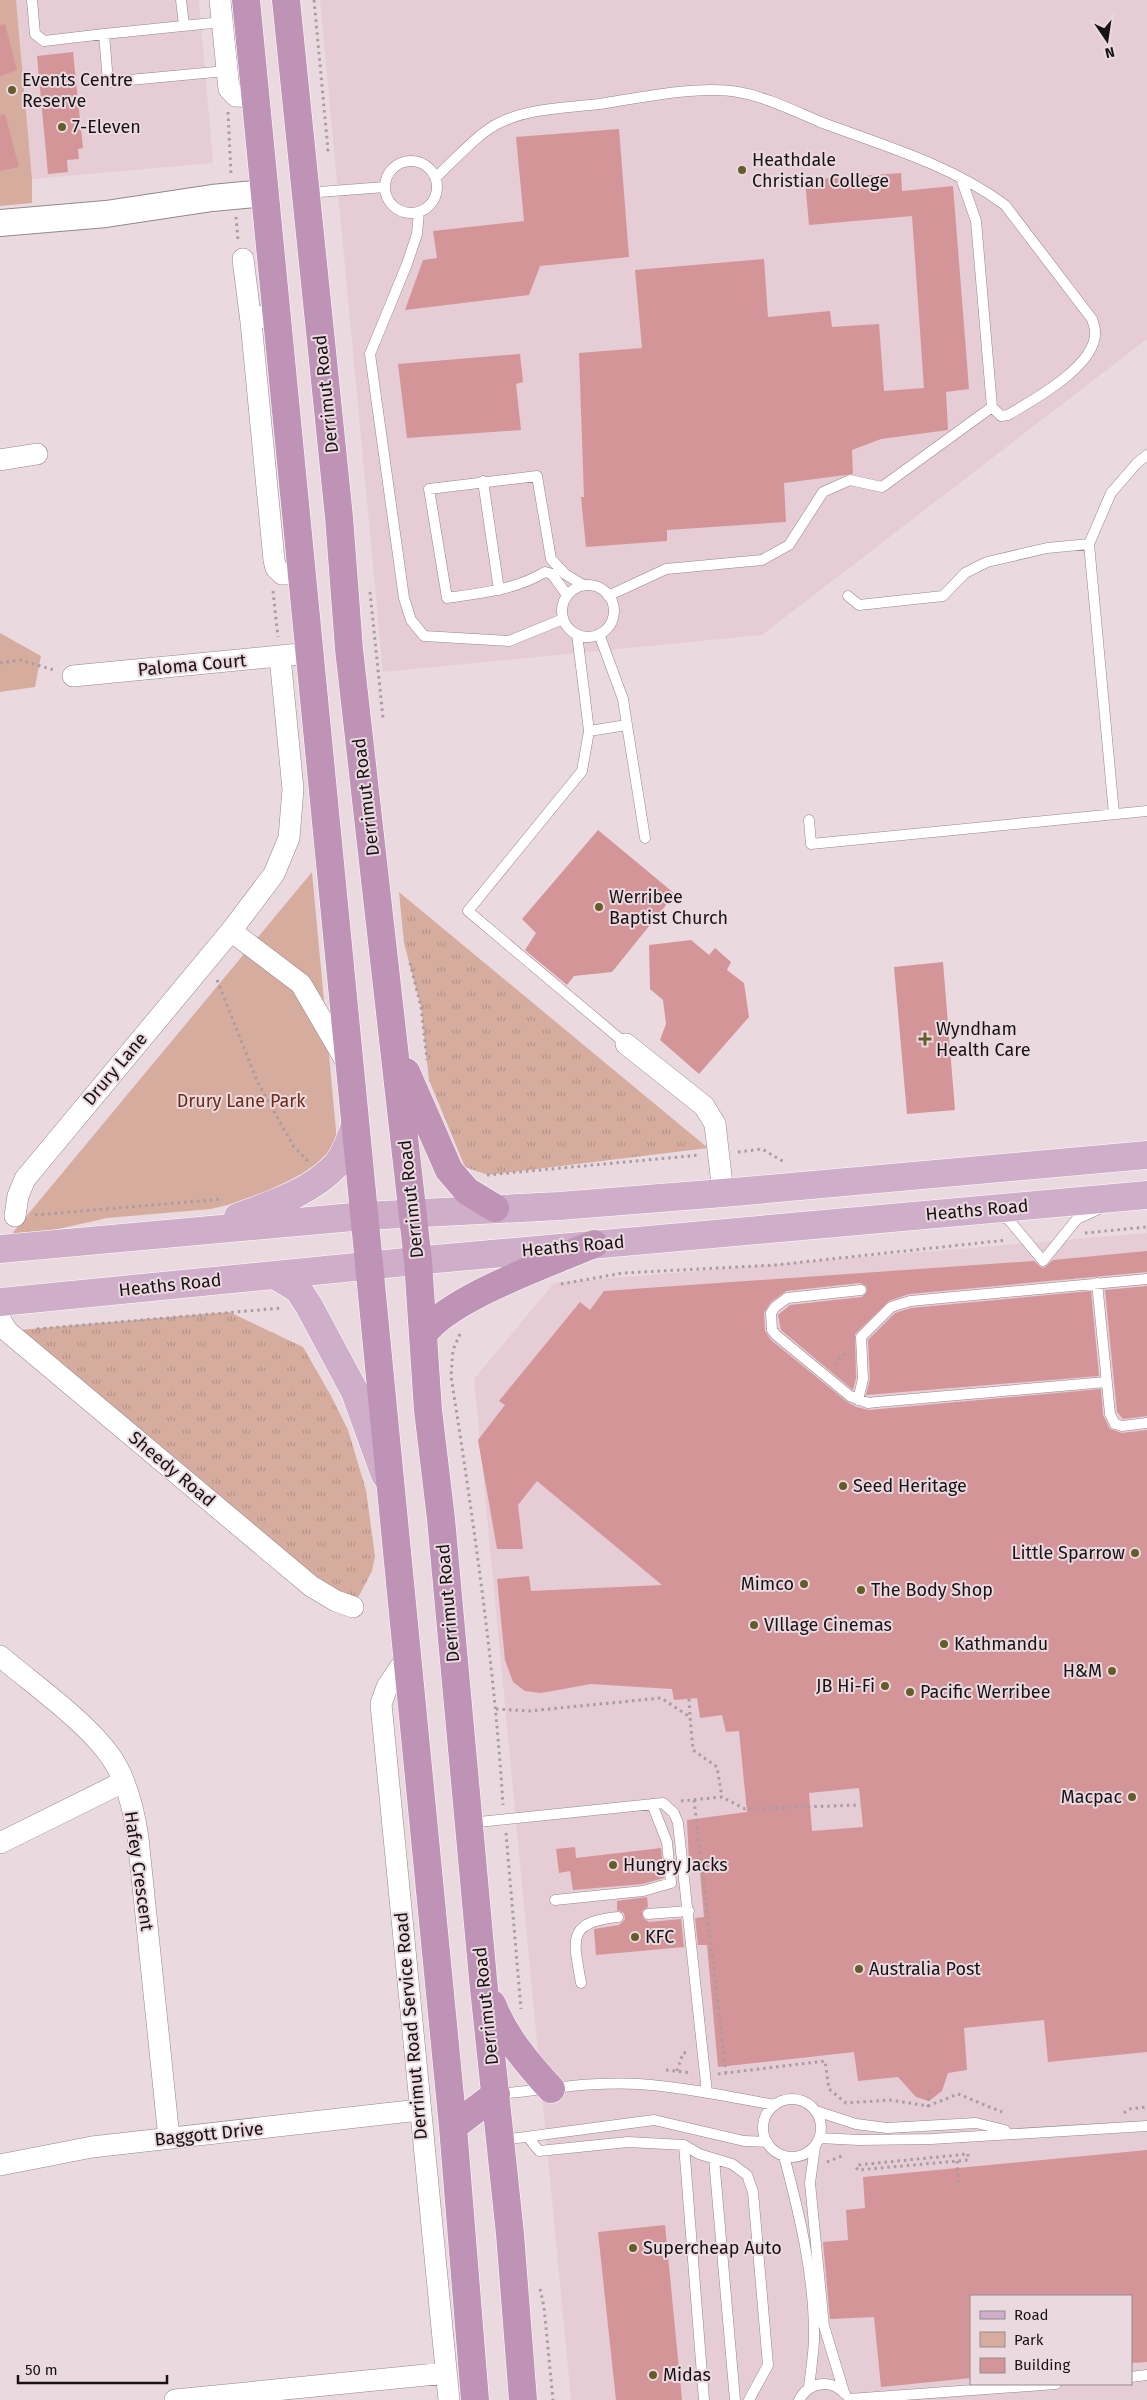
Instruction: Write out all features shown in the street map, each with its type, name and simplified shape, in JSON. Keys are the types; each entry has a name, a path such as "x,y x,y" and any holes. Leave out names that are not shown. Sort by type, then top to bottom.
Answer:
{"highway":[{"path":"246,0 453,2127 475,2400"},
{"name":"Derrimut Road","path":"286,0 339,517 349,649 418,1261 428,1410 441,1519 482,1979 510,2234 523,2400"},
{"path":"256,97 266,94 279,79 284,63 288,27"},
{"path":"266,200 305,193"},
{"path":"302,574 316,570 323,564 329,554 339,517"},
{"path":"310,653 349,649"},
{"path":"395,1048 449,1170 467,1191 494,1208"},
{"path":"424,1335 430,1324 449,1310 489,1289 594,1244"},
{"path":"482,1979 497,2017 511,2040 526,2062 551,2089"},
{"path":"453,2127 496,2094"},
{"path":"453,2127 500,2140"},
{"path":"510,2234 527,2274 540,2400"}],"main road":[{"path":"201,1230 273,1204 310,1185 336,1165 344,1153 355,1126"},
{"path":"0,1248 364,1216 559,1206 723,1193 1147,1155"},
{"path":"723,1193 729,1207 742,1218 796,1226"},
{"name":"Heaths Road","path":"0,1302 594,1244 988,1210 1137,1195"},
{"path":"274,1275 298,1290 309,1306 355,1392 390,1488"}],"street":[{"path":"220,0 228,80 236,96 256,97"},
{"path":"0,224 266,200"},
{"path":"243,259 276,568 282,574 302,574"},
{"path":"251,322 276,310"},
{"path":"0,460 37,454"},
{"name":"Paloma Court","path":"73,676 310,653"},
{"name":"Drury Lane","path":"15,1216 18,1196 24,1179 231,931 274,874 290,838 293,789 280,657"},
{"path":"231,931 301,984 322,1016 350,1068"},
{"path":"626,1044 704,1106 715,1124 723,1193"},
{"name":"Sheedy Road","path":"3,1325 311,1586 336,1601 353,1607"},
{"name":"Hafey Crescent","path":"0,1656 90,1732 112,1758 123,1782 134,1814 138,1838 169,2138"},
{"name":"Derrimut Road Service Road","path":"406,1659 387,1687 381,1704 419,2110 449,2400"},
{"path":"0,1842 123,1782"},
{"name":"Baggott Drive","path":"0,2165 92,2147 419,2110"},
{"path":"186,2399 446,2373"}],"lane":[{"path":"32,0 35,34 44,41 222,22"},
{"path":"181,0 184,25"},
{"path":"104,34 108,82 228,80"},
{"path":"436,177 488,129 500,122 525,114 644,97 723,90 740,92 776,104 916,158 961,178 987,192 1005,206 1092,319 1095,330 1094,340 1086,357 1066,377 1008,415 1001,416 992,407 976,221 961,178"},
{"path":"408,161 422,163 431,170 436,177 437,194 432,204 419,212 411,214 396,208 387,196 385,187 386,178 391,170 408,161"},
{"path":"305,193 385,187"},
{"path":"419,212 418,234 370,354 404,598 411,620 424,636 508,641 563,619"},
{"path":"608,596 666,569 762,560 789,545 823,492 850,480 882,487 992,407"},
{"path":"1114,814 1089,544 1111,493 1137,463 1147,455"},
{"path":"567,594 552,574 546,572 523,584 499,590 447,598 429,488 536,476 551,559 565,574 583,585 594,586 608,596 612,604 611,621 600,634 591,636 577,634 567,626 563,619 563,602 567,594 583,585"},
{"path":"483,481 499,590"},
{"path":"848,596 859,605 943,596 965,573 988,562 1047,548 1089,544"},
{"path":"577,634 589,731 582,771 468,911 626,1044"},
{"path":"600,634 623,699 645,838"},
{"path":"589,731 627,725"},
{"path":"809,820 811,844 1147,811"},
{"path":"988,1210 1009,1220 1043,1261 1062,1235 1077,1219 1137,1195"},
{"path":"858,1400 863,1379 861,1337 891,1307 910,1301 1147,1279"},
{"path":"1097,1283 1110,1414 1115,1424 1122,1426 1147,1423"},
{"path":"861,1290 787,1298 775,1307 770,1321 772,1330 776,1335 850,1396 858,1400 877,1402 1106,1382"},
{"path":"468,1823 504,1821 663,1803 674,1813 678,1823 707,2093"},
{"path":"554,1900 644,1891 671,1883 667,1842 652,1804"},
{"path":"648,1914 688,1910"},
{"path":"581,1983 574,1944 578,1931 599,1919 618,1917"},
{"path":"496,2094 638,2084 707,2093 775,2105"},
{"path":"1016,2133 976,2123 886,2128 856,2124 816,2111 809,2105 792,2099 775,2105 769,2111 763,2126 767,2142 775,2151 784,2156 801,2155 817,2142 886,2140 1147,2126"},
{"path":"816,2111 821,2124 810,2183 824,2326 847,2397"},
{"path":"500,2140 654,2120 744,2141 767,2142"},
{"path":"528,2137 539,2151 628,2142 684,2146 714,2159 732,2164 747,2175 753,2192 768,2365 750,2400"},
{"path":"684,2146 704,2400"},
{"path":"784,2156 802,2230 809,2277 814,2342 809,2387"},
{"path":"714,2159 735,2400"},
{"path":"1132,2376 1147,2375"},
{"path":"799,2400 809,2387 816,2384 831,2384 847,2397 1040,2385"}],"path":[{"path":"228,80 227,120 238,241 243,259"},
{"path":"276,568 273,591 280,657"},
{"path":"370,586 383,724"},
{"path":"0,663 20,660 73,676"},
{"path":"212,953 217,982 258,1083 294,1147 310,1163 302,1167"},
{"path":"409,961 421,1007 427,1062"},
{"path":"482,1174 762,1149"},
{"path":"15,1216 225,1199"},
{"path":"1062,1235 1147,1227"},
{"path":"552,1286 623,1273 775,1265 1025,1238"},
{"path":"3,1325 309,1306"},
{"path":"462,1330 453,1350 451,1376 474,1525 496,1709 522,2017"},
{"path":"496,1709 528,1711 661,1698 690,1717"},
{"path":"689,1699 693,1750 717,1767 722,1796"},
{"path":"663,1803 722,1796 745,1809 860,1805"},
{"path":"694,1800 726,2073"},
{"path":"664,2070 706,2075 824,2061 829,2089 846,2103 890,2100 928,2106 958,2094 1011,2116"},
{"path":"929,2091 929,2126"},
{"path":"1117,2117 1130,2109 1147,2107"},
{"path":"968,2154 968,2160 957,2161 858,2170 856,2168 858,2165 968,2154"},
{"path":"957,2161 959,2187"}],"shaded area":[{"path":"16,0 199,0 213,163 32,179"},
{"name":"Heathdale Christian College","path":"320,0 1147,0 1147,339 762,635 383,672"},
{"name":"Pacific Werribee","path":"1147,1233 1147,2400 571,2400 474,1379 554,1283"}],"green space":[{"name":"Events Centre Reserve","path":"0,0 16,0 32,179 32,203 0,206"},
{"path":"0,633 41,656 35,687 0,692"},
{"name":"Drury Lane Park","path":"312,872 337,1141 323,1164 251,1199 211,1209 107,1218 40,1233 10,1236"},
{"path":"399,892 708,1148 488,1175 465,1167 429,1080 421,1007 404,943"},
{"path":"229,1312 303,1347 348,1430 366,1490 375,1556 372,1571 353,1607 7,1331"}],"building":[{"path":"5,24 17,70 0,76 0,25"},
{"path":"73,52 83,148 78,149 79,159 67,160 68,172 48,174 37,56"},
{"path":"5,114 19,167 0,171 0,115"},
{"path":"619,129 629,257 540,266 529,295 405,310 423,260 437,258 433,231 524,221 516,137"},
{"path":"901,173 902,191 953,186 969,389 946,392 948,430 881,439 852,450 853,474 784,483 786,522 667,530 667,541 586,547 581,497 584,497 579,353 642,348 635,270 764,259 768,317 830,311 832,327 879,324 884,391 924,388 912,216 809,225 805,180"},
{"path":"520,354 523,382 516,384 521,430 407,438 398,364"},
{"name":"Werribee Baptist Church","path":"598,830 675,894 612,972 574,976 567,985 525,950 536,933 522,919"},
{"path":"691,940 709,955 715,948 731,962 727,970 744,983 749,1017 699,1074 660,1040 666,1024 663,1000 650,989 649,945"},
{"name":"Wyndham Health Care","path":"943,962 955,1110 907,1114 894,967"},
{"name":"Pacific Werribee","path":"1147,1251 1147,1272 909,1294 889,1301 855,1334 856,1378 853,1390 781,1330 778,1315 790,1305 862,1297 867,1292 866,1286 860,1283 786,1291 771,1302 764,1313 765,1331 771,1340 856,1407 869,1410 1101,1389 1103,1415 1110,1429 1122,1433 1147,1430 1147,2052 1048,2062 1044,2020 964,2028 967,2070 948,2073 942,2091 929,2101 916,2097 898,2077 858,2081 854,2052 718,2067 707,1945 698,1945 695,1918 704,1917 699,1861 689,1862 687,1820 747,1812 739,1731 726,1732 722,1715 700,1718 697,1698 674,1700 672,1689 591,1684 541,1693 525,1691 513,1682 505,1660 497,1579 529,1576 531,1591 662,1585 537,1481 518,1505 523,1549 497,1549 478,1440 505,1405 499,1401 580,1302 590,1310 604,1291 1034,1261 1044,1268 1053,1260","holes":["859,1788 863,1827 812,1831 809,1793"]},
{"path":"1147,1286 1147,1416 1123,1419 1117,1412 1105,1290"},
{"path":"1091,1291 1099,1376 866,1395 870,1379 868,1340 895,1313 911,1308"},
{"name":"Hungry Jacks","path":"575,1847 576,1858 661,1848 664,1878 642,1884 573,1890 570,1871 559,1873 556,1849"},
{"name":"KFC","path":"647,1897 648,1907 642,1911 643,1918 649,1922 681,1919 684,1947 596,1955 594,1929 619,1925 625,1919 624,1913 617,1910 617,1901"},
{"path":"1147,2150 1147,2362 1132,2363 1132,2295 970,2295 970,2378 881,2387 874,2317 830,2319 823,2242 848,2240 846,2210 865,2208 863,2177"},
{"path":"665,2225 682,2400 616,2400 598,2232"}],"place":[{"name":"Events Centre Reserve","path":"12,90"},
{"name":"7-Eleven","path":"62,127"},
{"name":"Heathdale Christian College","path":"742,170"},
{"name":"Werribee Baptist Church","path":"599,907"},
{"name":"Wyndham Health Care","path":"925,1039"},
{"name":"Seed Heritage","path":"843,1486"},
{"name":"Little Sparrow","path":"1135,1553"},
{"name":"Mimco","path":"804,1584"},
{"name":"The Body Shop","path":"861,1590"},
{"name":"VIllage Cinemas","path":"754,1625"},
{"name":"Kathmandu","path":"944,1644"},
{"name":"H&M","path":"1112,1671"},
{"name":"JB Hi-Fi","path":"885,1686"},
{"name":"Pacific Werribee","path":"910,1692"},
{"name":"Macpac","path":"1132,1797"},
{"name":"Hungry Jacks","path":"613,1865"},
{"name":"KFC","path":"635,1937"},
{"name":"Australia Post","path":"859,1969"},
{"name":"Supercheap Auto","path":"633,2248"},
{"name":"Midas","path":"653,2375"}]}
